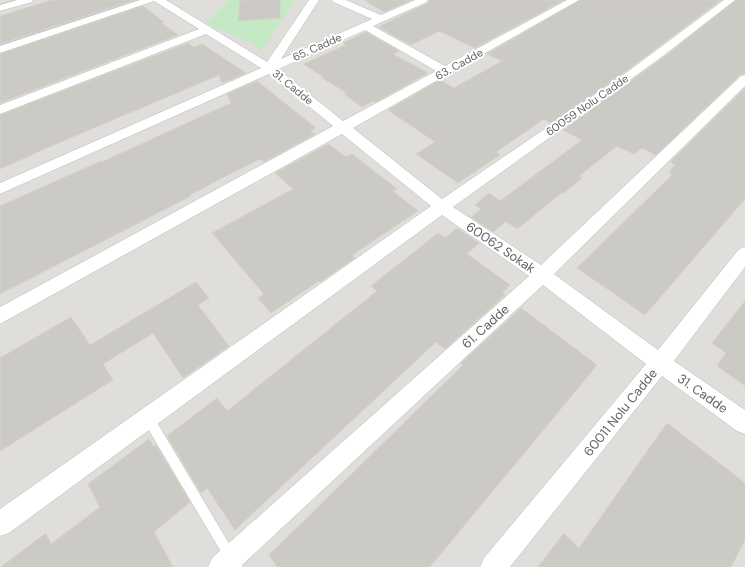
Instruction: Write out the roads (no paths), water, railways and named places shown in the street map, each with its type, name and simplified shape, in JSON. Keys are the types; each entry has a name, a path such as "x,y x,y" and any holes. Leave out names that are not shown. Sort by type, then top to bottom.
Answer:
{"street":[{"path":"0,8 28,0"},
{"path":"0,50 150,0"},
{"path":"159,0 269,68"},
{"name":"31. Cadde","path":"314,0 269,68 343,128"},
{"path":"337,0 381,18"},
{"name":"65. Cadde","path":"0,189 423,0"},
{"name":"63. Cadde","path":"0,316 574,0"},
{"name":"60059 Nolu Cadde","path":"0,524 442,207 685,36 730,0"},
{"path":"365,26 445,71"},
{"path":"0,110 207,30"},
{"name":"61. Cadde","path":"230,564 542,274 745,79"},
{"name":"60062 Sokak","path":"343,128 442,207 542,274 660,363"},
{"name":"60011 Nolu Cadde","path":"493,567 660,363 745,254"},
{"name":"31. Cadde","path":"660,363 745,423"}],"lane":[{"path":"148,418 230,564"}]}
